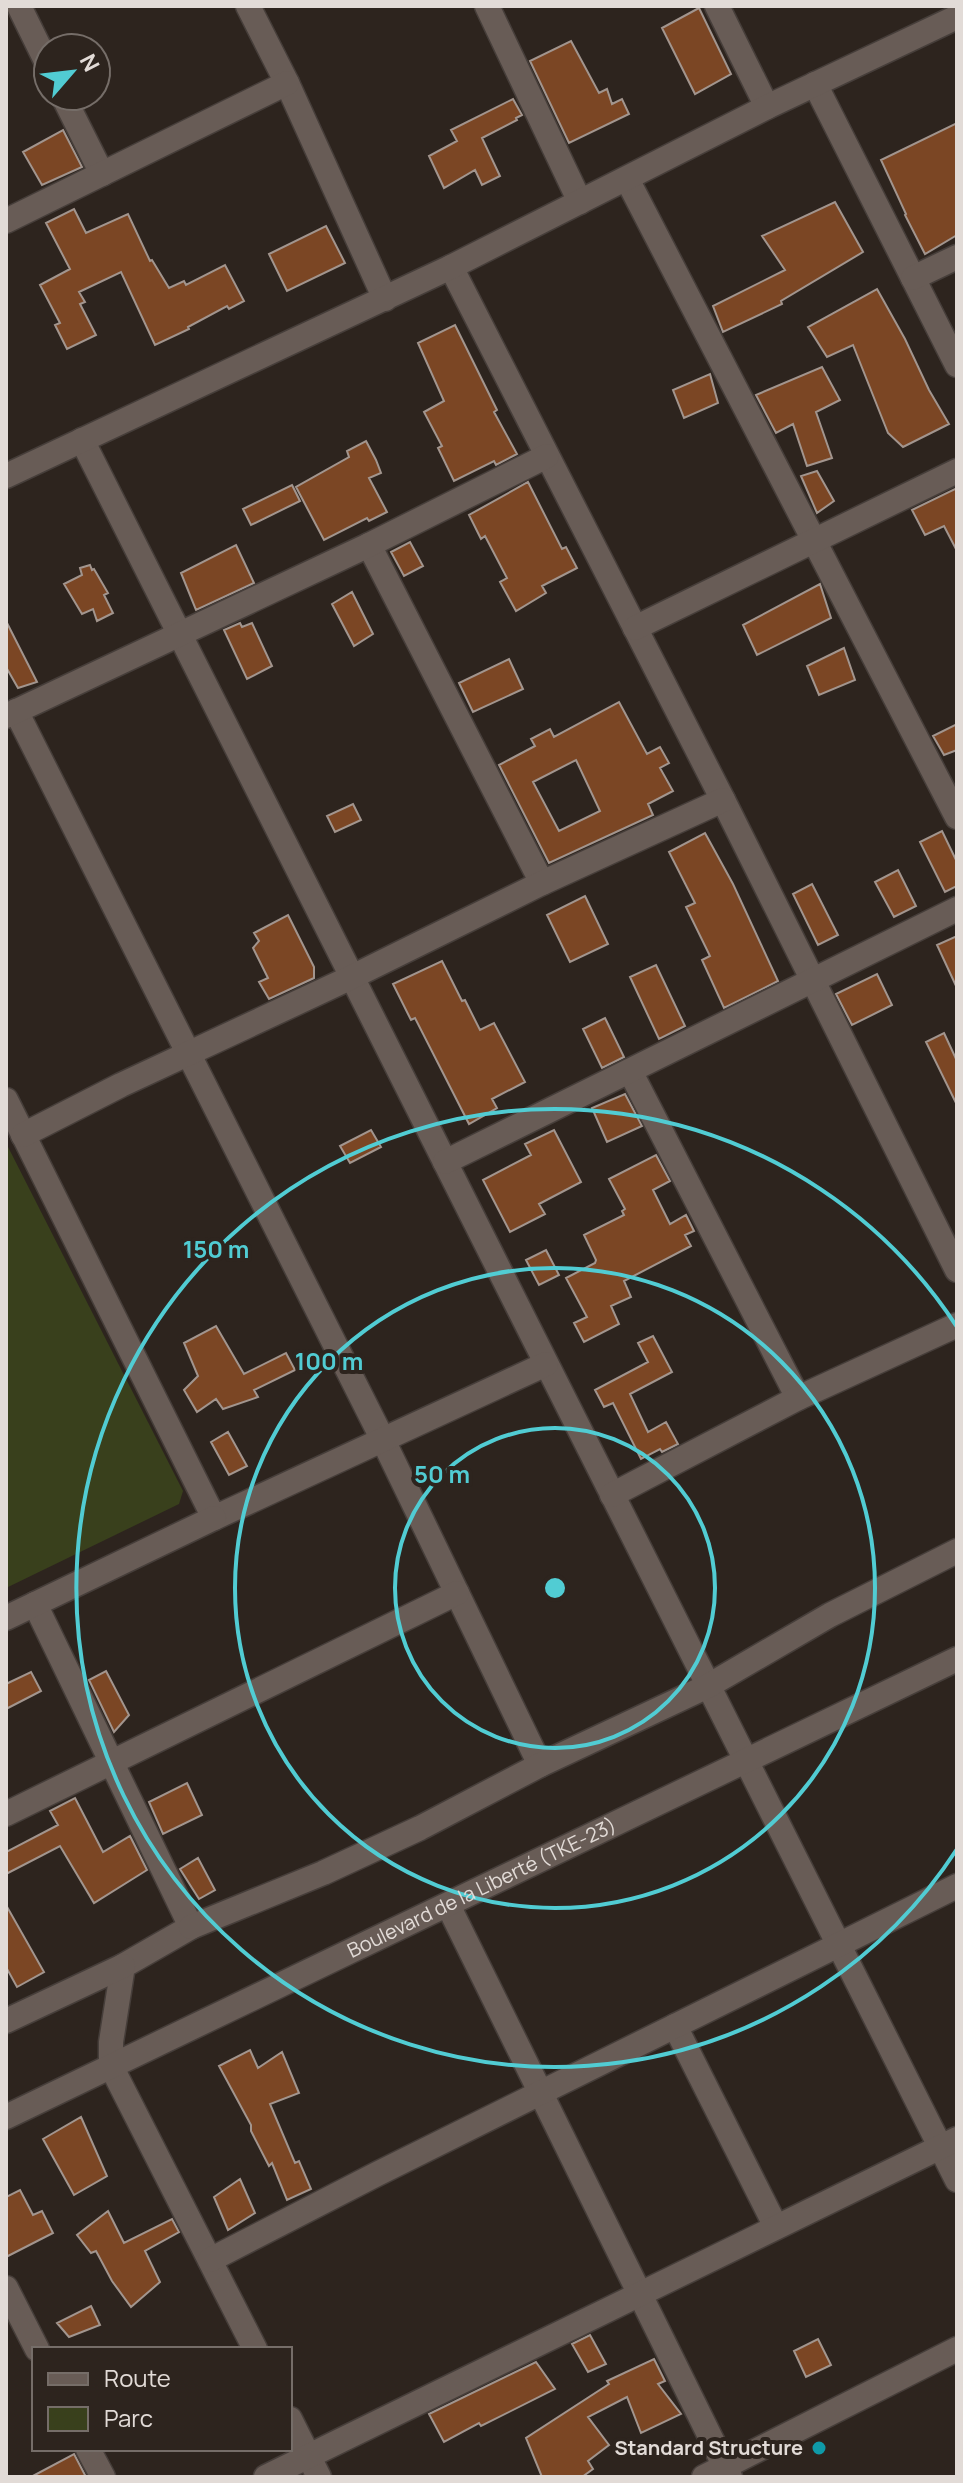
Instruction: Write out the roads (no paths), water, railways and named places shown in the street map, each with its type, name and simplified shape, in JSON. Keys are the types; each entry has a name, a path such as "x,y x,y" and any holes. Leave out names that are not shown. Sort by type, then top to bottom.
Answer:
{"street":[{"path":"6,12 19,6 32,32"},
{"path":"248,6 287,83 385,299"},
{"path":"487,6 580,202"},
{"path":"717,6 767,107"},
{"path":"6,476 385,299 767,107 957,17"},
{"path":"6,221 287,83"},
{"path":"815,84 957,365"},
{"path":"71,112 102,174"},
{"path":"627,179 957,817"},
{"path":"913,278 957,257"},
{"path":"451,267 723,800 957,1270"},
{"path":"82,440 745,1761 839,1944 949,2143 957,2180"},
{"path":"540,1765 383,1440 188,1053 11,714 369,545 547,456"},
{"path":"635,628 957,471"},
{"path":"369,545 542,883"},
{"path":"23,1135 542,883 723,800"},
{"path":"445,1162 957,909"},
{"path":"630,1071 798,1398"},
{"path":"6,1100 214,1518"},
{"path":"612,1495 798,1398 957,1325"},
{"path":"6,1618 546,1364"},
{"path":"6,2021 123,1966 191,1927 420,1828 540,1765 708,1686 830,1615 957,1551"},
{"path":"6,1814 457,1593"},
{"path":"35,1604 191,1927"},
{"name":"Boulevard de la Liberté (TKE-23)","path":"6,2117 957,1659"},
{"path":"210,2260 957,1886"},
{"path":"448,1905 640,2293 720,2474 957,2349"},
{"path":"123,1966 111,2042 111,2066 254,2347"},
{"path":"675,2026 776,2227"},
{"path":"266,2477 314,2466 640,2293 949,2143"},
{"path":"6,2288 36,2347"},
{"path":"292,2423 314,2466"},
{"path":"89,2451 103,2477"}],"place":[{"name":"Standard Structure","path":"819,2448"}]}
